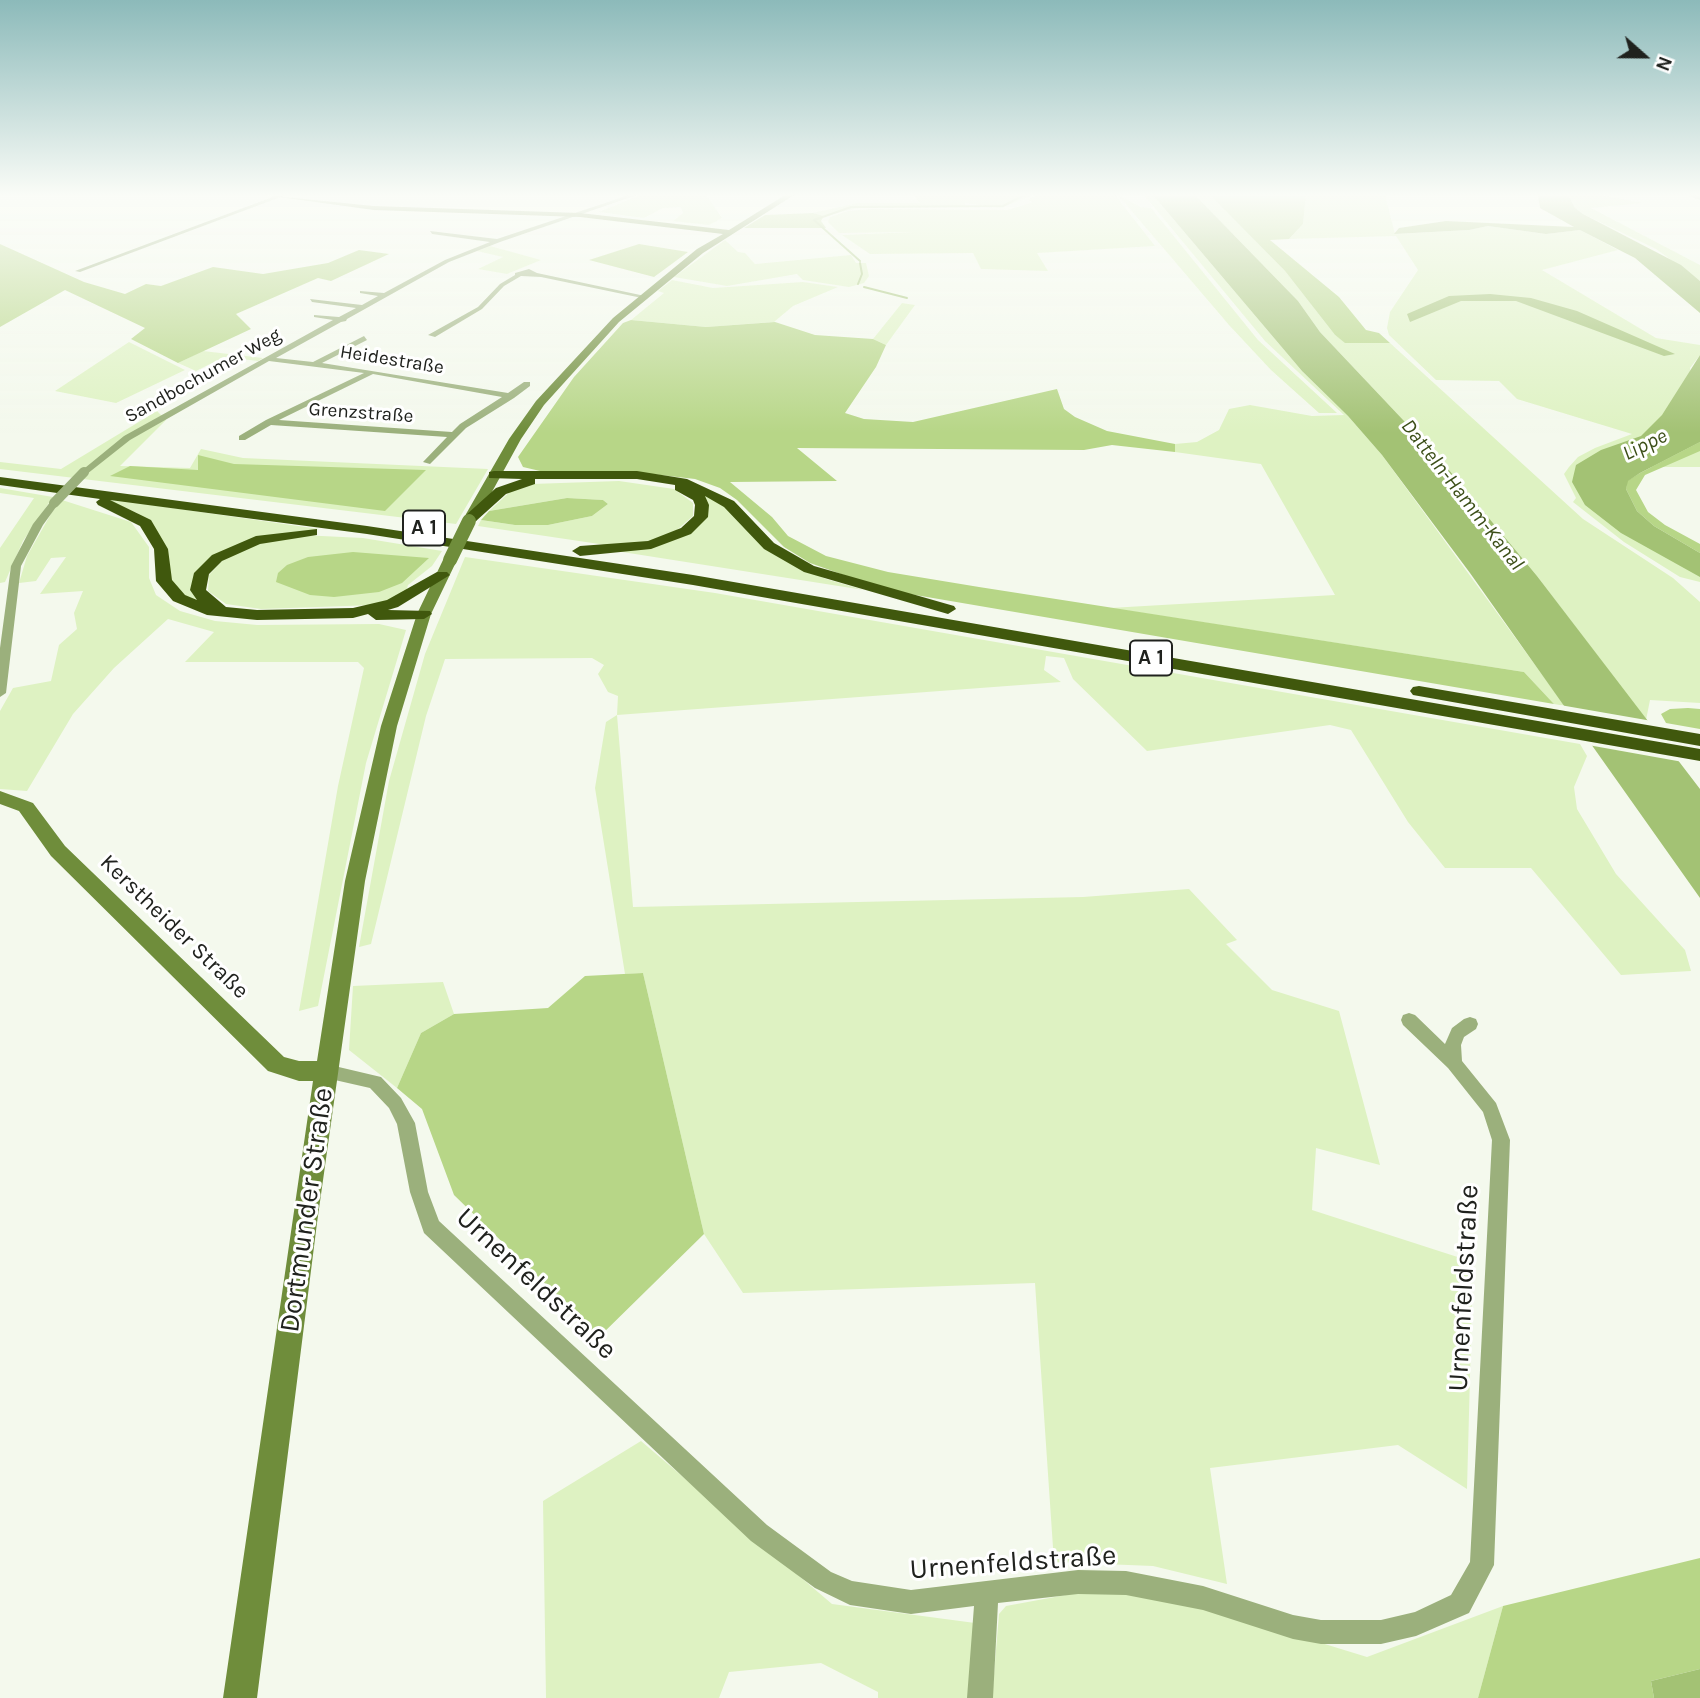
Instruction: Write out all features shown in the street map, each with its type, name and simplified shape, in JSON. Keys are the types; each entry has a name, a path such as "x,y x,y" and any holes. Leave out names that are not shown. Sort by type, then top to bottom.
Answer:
{"highway":[{"name":"A 1","path":"0,471 580,551 948,609 1533,718 1700,755"},
{"path":"493,477 637,475 682,482 702,489 729,504 769,546 808,569 948,609"},
{"path":"493,477 528,481 652,480 690,491 702,505 701,517 695,525 675,537 640,547 580,551"},
{"name":"A 1","path":"0,481 56,495 367,530 1533,718 1700,740"},
{"path":"470,519 501,491 528,481"},
{"path":"56,495 120,508 146,523 158,540 164,581 173,592 196,606 270,616 426,610"},
{"path":"227,612 205,600 198,590 198,580 209,565 229,551 275,535 367,530"},
{"path":"383,608 409,597 442,575"},
{"path":"353,613 383,608 426,610"}],"main road":[{"path":"442,575 493,477 540,403 642,296 672,274"},
{"name":"Dortmunder Straße","path":"240,1698 326,1071 355,881 389,726 426,610 442,575"},
{"name":"Kerstheider Straße","path":"0,797 26,807 58,850 276,1064 299,1071 326,1071"}],"street":[{"name":"Sandbochumer Weg","path":"0,693 16,566 56,495 127,438 424,274"},
{"path":"432,335 480,308 502,285 519,274"},
{"path":"536,274 642,296"},
{"path":"362,292 387,295"},
{"path":"312,300 365,307"},
{"path":"316,316 344,320"},
{"path":"316,363 364,338"},
{"name":"Heidestraße","path":"268,359 316,363 511,396"},
{"name":"Grenzstraße","path":"242,438 371,372"},
{"path":"427,462 452,435 527,384"},
{"name":"Grenzstraße","path":"269,422 452,435"},
{"name":"Urnenfeldstraße","path":"326,1071 375,1082 395,1103 405,1123 419,1192 430,1227 759,1534 790,1559 850,1593 911,1602 1078,1582 1126,1583 1203,1598 1293,1627 1341,1632 1381,1632 1416,1624 1460,1604 1482,1565 1501,1140 1490,1108 1454,1063 1409,1020"},
{"path":"1454,1063 1453,1045 1458,1033 1470,1024"},
{"path":"980,1698 987,1594"}],"shaded area":[{"path":"0,274 67,274 125,294 146,284 161,286 193,274 346,274 331,281 318,278 236,314 251,329 178,363 131,339 145,328 65,290 0,327"},
{"path":"678,274 796,274 727,286 674,277"},
{"path":"797,274 869,276 864,283 849,287 803,280"},
{"path":"1186,274 1205,274 1258,340 1337,413 1319,413 1271,370"},
{"path":"1210,274 1220,274 1302,371 1348,416 1382,455 1565,706 1554,704 1524,672 1110,608 1335,595 1261,464 1175,452 1175,444 1197,442 1219,430 1229,409 1250,405 1312,416 1344,415 1265,341"},
{"path":"1272,274 1288,274 1335,335 1346,343 1390,343 1583,519 1673,578 1700,602 1700,703 1650,700 1646,720 1537,576 1439,458 1320,332 1298,301"},
{"path":"1288,274 1311,274 1339,297 1366,330 1379,333 1390,343 1345,343 1335,335"},
{"path":"1415,274 1549,274 1656,338 1700,345 1700,355 1690,368 1700,415 1700,467 1612,467 1600,485 1700,564 1700,582 1680,577 1624,542 1573,502 1576,498 1564,474 1569,467 1578,457 1595,448 1632,434 1517,399 1499,381 1436,380 1389,335 1387,328 1390,312"},
{"path":"1691,274 1700,274 1700,281"},
{"path":"672,280 713,288 803,282 838,287 793,306 774,322 706,327 631,320 664,293 658,291"},
{"path":"902,303 915,305 886,345 873,339"},
{"path":"631,320 706,327 775,322 815,335 873,339 886,345 876,367 845,413 864,419 913,422 1057,389 1064,409 1075,417 1107,431 1175,444 1175,452 1112,445 1084,450 797,448 837,481 730,482 772,517 788,536 826,556 888,572 1524,672 1554,704 886,590 810,563 784,547 737,500 720,488 695,479 625,471 540,471 523,467 518,457 574,377 623,323"},
{"path":"129,342 185,370 116,403 55,391"},
{"path":"203,351 263,358 258,361 224,357 196,371 178,363"},
{"path":"157,411 166,420 120,466 190,468 201,449 243,458 488,469 456,524 0,469 0,462 61,469"},
{"path":"1700,442 1700,451 1645,475 1636,490 1648,512 1665,525 1700,544 1700,553 1654,526 1637,511 1626,489 1627,481"},
{"path":"198,455 234,464 426,470 385,511 110,476 130,466 198,470"},
{"path":"619,481 674,489 693,503 693,516 671,535 642,543 606,545 478,526 481,520 515,525 548,525 592,516 608,504 603,500 567,498 489,511 512,490 532,484"},
{"path":"0,488 53,497 23,541 5,582 0,583 0,548 34,498 0,493"},
{"path":"697,494 710,495 735,515 753,537 772,553 826,579 864,590 616,551 658,546 697,527"},
{"path":"103,498 319,529 251,540 203,566 202,601 194,603 174,589 163,543 154,527 137,513"},
{"path":"567,498 603,500 608,504 592,516 548,525 515,525 481,520 489,511"},
{"path":"62,500 131,522 149,547 149,578 156,595 180,611 215,621 257,625 379,624 406,630 366,763 318,1006 299,1011 338,786 364,668 358,662 185,662 214,632 168,619 114,668 73,714 27,791 0,789 0,711 13,688 51,681 59,645 77,629 74,613 83,591 40,594 66,557 51,558 36,581 19,583 27,556 52,512"},
{"path":"301,535 363,538 442,551 432,566 408,585 405,595 374,605 261,609 226,604 208,591 209,575 222,561 249,546"},
{"path":"353,552 429,558 402,583 379,592 334,597 310,595 276,582 278,573 287,565 308,557"},
{"path":"465,557 715,593 1580,744 1587,756 1574,787 1577,809 1616,874 1685,950 1691,971 1621,975 1531,868 1445,868 1408,822 1351,730 1330,725 1147,751 1073,679 1064,658 1046,656 1044,670 1061,682 617,715 618,696 608,692 598,674 604,665 592,658 445,659 426,716 371,944 359,947 389,781 425,654"},
{"path":"1670,709 1700,709 1700,729 1666,723 1661,714"},
{"path":"617,715 633,907 1083,897 1189,889 1237,940 1226,944 1272,990 1339,1011 1380,1165 1316,1148 1312,1210 1473,1262 1467,1489 1398,1445 1210,1468 1227,1584 1153,1566 1054,1562 1035,1283 743,1293 704,1234 643,973 625,974 595,788 606,722"},
{"path":"643,973 704,1234 595,1341 567,1305 454,1195 422,1109 397,1088 421,1033 454,1014 548,1008 585,976"},
{"path":"443,982 454,1014 421,1033 397,1088 349,1050 353,986"},
{"path":"641,1441 832,1604 975,1623 968,1698 878,1698 878,1692 821,1663 729,1672 719,1698 546,1698 543,1501"},
{"path":"1700,1558 1700,1669 1651,1681 1654,1698 1478,1698 1503,1606"},
{"path":"1110,1592 1175,1598 1367,1657 1503,1606 1478,1698 992,1698 999,1614 1006,1606 1071,1594"}],"water":[{"name":"Datteln-Hamm-Kanal","path":"1220,274 1272,274 1298,301 1320,332 1439,458 1537,576 1700,789 1700,898 1470,573 1382,455 1348,416 1302,371"},
{"path":"1654,274 1692,274 1700,281 1700,313"},
{"path":"1490,294 1531,298 1577,311 1675,354 1664,356 1516,301 1461,301 1410,322 1407,314 1449,296"},
{"name":"Lippe","path":"1700,355 1700,442 1640,473 1628,481 1626,489 1637,511 1654,526 1700,553 1700,577 1621,533 1585,505 1572,482 1576,465 1601,450 1641,436 1662,415"},
{"path":"1700,1669 1700,1698 1654,1698 1651,1681"}],"pier":[{"path":"1560,705 1652,721 1683,762 1588,745"}],"waterway":[{"path":"858,284 862,274"},
{"path":"864,287 907,298"}]}
